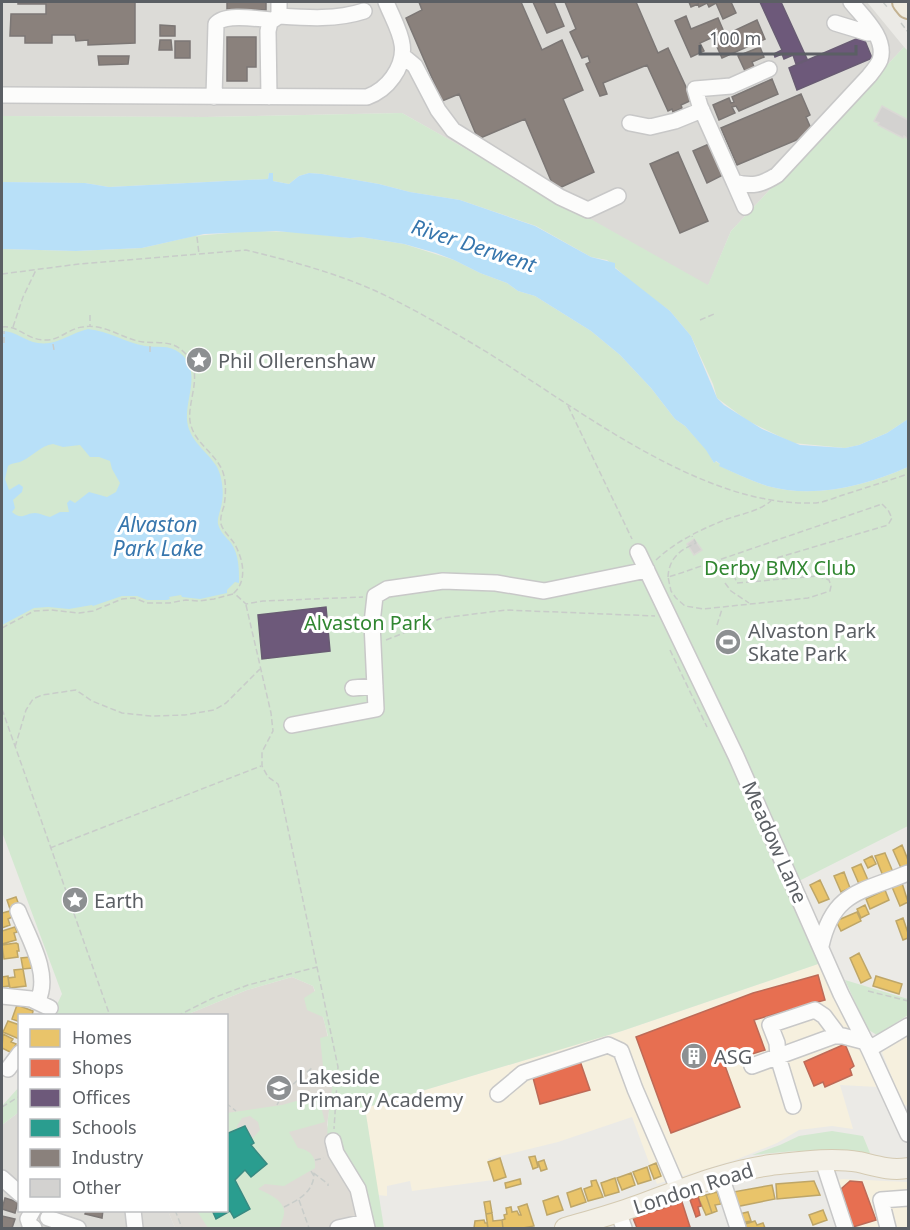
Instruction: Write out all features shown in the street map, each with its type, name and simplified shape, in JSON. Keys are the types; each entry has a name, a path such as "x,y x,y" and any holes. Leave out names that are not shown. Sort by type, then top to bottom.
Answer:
{"highway":[{"path":"904,2 909,6"}],"main road":[{"name":"London Road","path":"565,1228 621,1220 679,1191 721,1176 768,1165 874,1160 898,1162 909,1167"}],"street":[{"path":"386,2 400,37 404,56 414,66 438,110 453,130 561,197 588,210 618,196"},
{"path":"734,182 747,186 761,185 777,175 880,61 882,48 875,32 851,2"},
{"path":"214,97 216,24 219,20 276,12 312,18 364,11"},
{"path":"269,98 268,31 276,12"},
{"path":"835,23 868,33 875,32"},
{"path":"2,95 367,97 375,94 390,81 404,56"},
{"path":"745,207 695,89 731,86 769,69"},
{"path":"630,123 650,127 675,121 702,110"},
{"name":"Meadow Lane","path":"639,552 736,756 841,994 889,1080 909,1134"},
{"path":"292,725 376,709 372,623 375,596 387,589 443,581 496,583 544,591 647,570"},
{"path":"354,688 375,686"},
{"path":"821,946 830,917 843,901 909,873"},
{"path":"2,996 25,997 44,1004 39,966 18,911"},
{"path":"793,1106 778,1057 777,1042 770,1025 772,1023 815,1010 824,1016 839,1036 868,1045 909,1026"},
{"path":"752,1066 839,1036"},
{"path":"498,1094 524,1073 608,1045 621,1051 679,1191"},
{"path":"8,1069 18,1056"},
{"path":"333,1142 336,1153 357,1189 366,1225 338,1228"},
{"path":"823,1161 844,1228"},
{"path":"721,1176 738,1228"},
{"path":"2,1178 18,1190"},
{"path":"888,1228 881,1200 909,1198"},
{"path":"133,1212 135,1228"},
{"path":"36,1219 78,1228"}],"path":[{"path":"197,237 199,254"},
{"path":"2,274 79,264 246,250 355,282 387,297 475,345 568,405 680,470 738,493 772,500 820,502 909,474"},
{"path":"13,327 23,297 37,269"},
{"path":"700,320 714,314"},
{"path":"90,315 90,326"},
{"path":"2,327 13,327 31,338 44,340 57,339 76,328 90,326 104,328 134,340 176,346 184,353 195,377 190,422 196,436 221,466 225,493 221,526 234,543 242,563 242,584 234,593 213,599 147,603 134,598 122,599 79,614 51,610 34,611 2,628"},
{"path":"4,331 4,343"},
{"path":"53,344 54,350"},
{"path":"150,346 150,352"},
{"path":"568,405 639,552"},
{"path":"647,570 663,554 692,535 727,519 765,506 772,500"},
{"path":"668,576 882,504 892,518 888,525 735,570 734,579 737,583 816,576 829,580 830,591 808,598 703,609 685,606 671,591 668,576 671,561 686,547 696,543 692,535"},
{"path":"725,583 731,591 749,603"},
{"path":"234,593 246,604 273,731 262,752 262,766 268,777 278,784 338,1067 333,1142"},
{"path":"246,604 375,596"},
{"path":"717,625 723,607"},
{"path":"373,642 390,639 442,618 506,610 656,616 669,614"},
{"path":"15,748 26,710 33,699 42,694 76,690 122,713 151,716 185,715 213,710 226,703 260,669"},
{"path":"2,710 109,1014"},
{"path":"49,848 262,766"},
{"path":"182,1014 248,985 318,966"},
{"path":"868,991 909,1001"},
{"path":"277,1105 284,1094 313,1067"},
{"path":"2,1107 18,1097"},
{"path":"228,1105 236,1111"},
{"path":"284,1207 299,1200 313,1185 314,1176 311,1171 321,1177 328,1186"},
{"path":"299,1200 309,1228"},
{"path":"176,1212 182,1228"}],"shaded area":[{"path":"2,2 867,2 904,47 731,231 708,286 402,113 205,117 2,116"},
{"path":"818,964 878,1087 840,1085 853,1129 832,1126 799,1130 777,1143 738,1159 657,1184 632,1117 558,1142 488,1159 493,1180 412,1191 410,1181 387,1186 387,1196 378,1195 365,1108 622,1031"},
{"name":"Lakeside Primary Academy","path":"292,977 313,986 325,1024 335,1072 327,1125 340,1168 353,1190 359,1216 354,1228 175,1228 168,1212 228,1212 228,1014 188,1014 247,990"},
{"path":"908,1035 908,1105 903,1106 882,1052"},
{"path":"18,1113 18,1212 168,1212 175,1228 2,1228 2,1125"},
{"path":"836,1180 908,1182 908,1228 849,1228"}],"green space":[{"path":"904,47 908,51 908,419 887,433 859,445 845,448 793,443 748,421 717,398 691,336 670,311 637,287 607,260 591,257 536,226 460,200 309,173 299,176 289,184 273,181 273,173 269,173 268,179 109,187 85,183 2,182 2,116 205,117 402,113 708,285 731,231"},
{"name":"Alvaston Park","path":"253,231 361,237 404,244 454,260 507,283 518,291 535,296 591,331 620,355 651,388 675,419 685,426 707,450 714,463 715,461 720,466 767,486 785,490 821,491 857,485 908,467 908,826 799,881 828,948 818,964 622,1031 365,1108 384,1228 354,1228 359,1216 353,1191 340,1168 331,1163 327,1131 334,1076 324,1075 320,1038 328,1036 323,1017 307,1010 304,998 315,991 313,986 292,977 247,990 188,1014 52,1014 62,994 2,832 2,249 76,251 142,248 194,236"},
{"path":"845,980 908,999 908,1015 877,1035 867,1029"},
{"path":"18,1088 18,1113 2,1125 2,1106"},
{"path":"318,1095 325,1122 289,1132 298,1148 311,1154 315,1168 284,1186 265,1184 258,1189 274,1197 283,1206 284,1214 280,1228 208,1228 198,1212 213,1212 216,1218 230,1211 234,1217 250,1209 235,1180 245,1170 252,1177 266,1164 251,1145 254,1143 252,1139 260,1130 258,1122 250,1116 242,1118 237,1129 228,1134 228,1113 282,1105"},
{"path":"832,1131 863,1136 870,1153 795,1151 752,1155 799,1136"}],"water":[{"name":"River Derwent","path":"269,173 273,173 273,181 289,184 299,176 309,173 322,174 460,200 535,226 591,257 615,263 615,268 670,311 691,336 717,398 724,405 762,429 800,445 845,448 859,445 887,433 908,419 908,467 857,485 821,491 785,490 743,477 719,466 720,464 716,461 714,463 706,450 685,426 675,419 651,388 620,355 591,331 535,296 518,291 507,283 454,260 404,244 361,237 276,231 204,234 142,248 76,251 2,249 2,182 85,183 109,187 268,179"},
{"name":"Alvaston Park Lake","path":"96,330 145,346 171,348 187,361 191,369 188,426 193,438 217,467 220,475 223,494 218,524 236,552 239,583 235,582 227,593 200,599 181,595 169,597 170,599 167,600 122,596 93,606 69,609 34,608 2,625 2,331 33,342 51,343 81,331","holes":["48,445 63,447 80,445 90,457 110,461 120,483 116,492 107,497 89,492 75,503 70,500 67,503 69,512 60,512 50,517 39,513 15,515 12,512 15,508 13,500 22,492 23,487 19,484 9,490 5,479 8,466 30,457"]}],"building: Homes":[{"path":"902,845 908,865 901,868 893,850"},
{"path":"885,853 893,872 883,876 875,856"},
{"path":"872,856 876,864 868,868 864,860"},
{"path":"861,864 868,880 859,884 852,868"},
{"path":"844,872 850,888 841,892 834,876"},
{"path":"820,880 829,899 819,903 810,885"},
{"path":"902,883 908,902 900,906 892,887"},
{"path":"885,890 889,900 870,909 866,899"},
{"path":"16,897 19,905 10,909 7,900"},
{"path":"865,905 869,914 861,918 857,909"},
{"path":"10,911 12,917 8,919 10,925 2,928 2,913"},
{"path":"857,912 861,921 841,931 836,921"},
{"path":"903,918 908,938 903,940 896,921"},
{"path":"15,927 16,940 2,944 2,931"},
{"path":"16,943 19,951 17,951 18,957 4,959 2,945"},
{"path":"859,953 871,978 861,983 850,958"},
{"path":"30,957 32,968 23,969 21,958"},
{"path":"23,969 26,986 10,988 8,978 15,977 14,970"},
{"path":"8,976 9,986 2,987 2,977"},
{"path":"876,976 902,984 899,994 873,986"},
{"path":"17,1005 33,1011 32,1014 18,1014 18,1021 12,1019"},
{"path":"8,1021 18,1024 18,1039 3,1032"},
{"path":"3,1034 13,1039 11,1042 16,1044 12,1053 2,1048"},
{"path":"535,1156 538,1167 533,1169 529,1157"},
{"path":"500,1158 506,1177 494,1181 488,1162"},
{"path":"544,1160 547,1169 541,1171 538,1162"},
{"path":"656,1163 661,1176 654,1179 649,1166"},
{"path":"647,1167 651,1180 638,1184 633,1172"},
{"path":"631,1173 635,1185 622,1190 617,1178"},
{"path":"615,1178 619,1192 605,1196 601,1183"},
{"path":"520,1179 521,1184 506,1188 505,1183"},
{"path":"596,1180 603,1197 588,1201 584,1189 592,1186 591,1181"},
{"path":"814,1181 820,1195 777,1199 776,1184"},
{"path":"772,1185 775,1199 735,1207 733,1192"},
{"path":"581,1188 586,1202 571,1207 567,1193"},
{"path":"717,1192 721,1204 715,1205 717,1211 712,1213 706,1195"},
{"path":"706,1195 712,1213 706,1215 698,1197"},
{"path":"558,1196 563,1210 547,1215 543,1201"},
{"path":"490,1201 492,1213 486,1214 484,1202"},
{"path":"527,1204 534,1226 503,1228 502,1220 507,1214 506,1208 511,1207 512,1212 517,1211 521,1215 518,1207"},
{"path":"823,1210 827,1220 813,1225 809,1215"},
{"path":"748,1212 751,1221 741,1223 739,1214"},
{"path":"492,1213 493,1221 502,1220 503,1228 488,1228 486,1214"},
{"path":"484,1220 488,1228 474,1228 475,1221"},
{"path":"755,1221 757,1225 763,1223 765,1228 743,1228 742,1225"}],"building: Shops":[{"name":"ASG","path":"818,975 825,1000 754,1020 765,1050 724,1063 740,1107 671,1133 636,1037 753,993"},
{"path":"845,1044 854,1066 850,1069 852,1075 825,1087 823,1082 814,1086 804,1062"},
{"path":"580,1061 590,1090 540,1104 532,1074"},
{"path":"850,1181 862,1182 876,1220 853,1227 841,1189"},
{"path":"698,1197 701,1206 698,1207 700,1215 696,1217 690,1200"},
{"path":"682,1202 690,1227 637,1228 633,1218"}],"building: Offices":[{"path":"760,2 781,2 807,59 796,64 793,55 784,59 782,54 775,57 774,54 782,50"},
{"path":"863,36 872,58 797,90 789,68"},
{"path":"326,607 330,651 262,659 258,615"}],"building: Schools":[{"path":"245,1126 254,1143 251,1145 267,1164 251,1177 245,1170 235,1180 250,1209 234,1218 230,1211 216,1219 213,1212 228,1212 228,1133"}],"building: Industry":[{"path":"18,2 135,2 135,43 88,45 88,40 76,41 75,35 52,35 52,43 25,43 25,36 10,36 11,14 46,14 46,4 18,4"},
{"path":"227,2 266,2 266,10 227,9"},
{"path":"419,2 521,2 542,50 562,40 583,90 563,99 594,172 555,190 525,119 478,139 459,94 442,101 406,18 422,10"},
{"path":"533,2 554,2 564,26 547,33"},
{"path":"565,2 636,2 658,53 668,48 692,100 681,105 682,108 673,112 672,109 668,111 647,65 603,83 607,94 600,96 586,64 590,62 588,56 582,58 570,32 576,29"},
{"path":"689,2 731,2 736,13 723,19 716,3 709,7 707,3 699,7 698,4 691,7"},
{"path":"686,16 691,29 718,18 724,32 700,43 704,51 691,57 675,21"},
{"path":"757,20 765,39 722,58 714,40"},
{"path":"160,25 175,26 175,36 160,36"},
{"path":"227,37 256,37 256,67 247,67 247,81 227,81"},
{"path":"160,40 171,40 172,50 159,50"},
{"path":"175,41 190,41 190,58 175,58"},
{"path":"760,47 764,57 752,62 755,69 746,73 738,56"},
{"path":"98,56 129,56 128,64 99,65"},
{"path":"772,79 778,94 739,111 736,106 732,107 735,113 719,120 713,105 729,98 731,103 734,102 732,97"},
{"path":"801,94 810,115 806,117 813,133 737,165 721,128"},
{"path":"709,144 723,175 707,183 693,151"},
{"path":"678,152 708,221 680,233 650,164"},
{"path":"5,1198 18,1202 15,1213 2,1209"},
{"path":"86,1212 103,1212 102,1218 85,1214"},
{"path":"2,1216 15,1219 12,1228 2,1228"}],"building: Other":[{"path":"882,106 908,120 908,139 874,121"},
{"path":"694,539 702,550 694,555 687,544"}],"place":[{"name":"Phil Ollerenshaw","path":"199,360"},
{"name":"Alvaston Park Skate Park","path":"728,642"},
{"name":"Earth","path":"75,900"},
{"name":"ASG","path":"694,1056"},
{"name":"Lakeside Primary Academy","path":"279,1088"}],"park label":[{"name":"Derby BMX Club","path":"780,567"}]}
